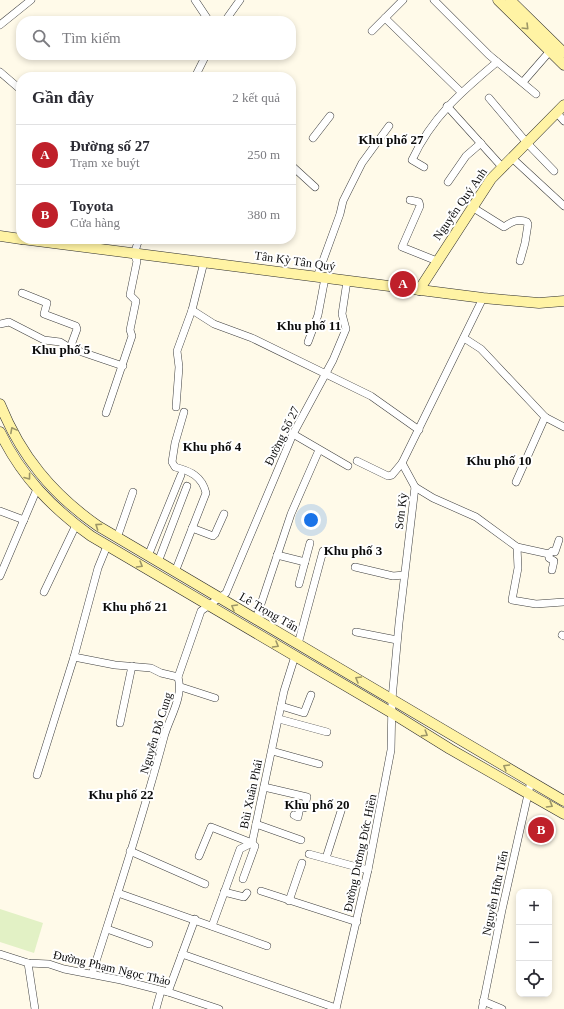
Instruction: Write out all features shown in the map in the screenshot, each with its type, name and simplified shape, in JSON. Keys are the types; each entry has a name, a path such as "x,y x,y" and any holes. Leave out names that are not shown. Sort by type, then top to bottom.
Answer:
{"main road":[{"path":"498,0 512,3 564,53"},
{"path":"512,3 550,51 564,65"},
{"name":"Nguyễn Quý Anh","path":"419,290 491,179 527,143 560,117 564,105"},
{"name":"Tân Kỳ Tân Quý","path":"0,236 16,237"},
{"name":"Tân Kỳ Tân Quý","path":"68,244 134,254 483,298 533,302 564,301"},
{"name":"Lê Trọng Tấn","path":"0,404 25,452 45,481 78,512 117,538 564,801"},
{"name":"Lê Trọng Tấn","path":"0,432 16,460 38,489 55,507 76,525 107,546 392,713 450,749 528,792 564,814"}],"street":[{"path":"0,26 30,0"},
{"path":"195,0 206,16"},
{"path":"229,16 240,0"},
{"path":"372,31 404,0"},
{"path":"434,0 497,62 536,94"},
{"path":"385,18 461,92"},
{"path":"523,82 550,51"},
{"path":"198,72 204,60"},
{"path":"424,167 412,160 419,144 447,106 461,92 497,62"},
{"path":"0,72 16,86"},
{"path":"489,98 527,143 554,170"},
{"path":"447,106 502,168"},
{"path":"313,138 330,116"},
{"path":"308,342 318,315 321,277 343,201 362,163 389,126"},
{"path":"448,182 466,156 481,144"},
{"path":"512,158 564,206"},
{"path":"296,170 315,188"},
{"path":"410,200 419,202 420,206 402,247 437,261"},
{"path":"472,207 504,227 511,222 520,220 527,222 525,243 520,261"},
{"path":"106,413 132,336 130,330 136,301 130,295 137,262 134,254 137,244"},
{"path":"176,407 179,368 177,351 192,310 204,262"},
{"name":"Đường Số 27","path":"219,598 226,593 293,434 326,374 346,329 342,314 347,281"},
{"path":"22,293 46,303 44,314 76,326 77,329 70,348"},
{"path":"357,462 388,476 392,475 402,463 483,298"},
{"path":"192,310 214,324 252,338 371,396 419,430"},
{"path":"0,324 9,322 44,340 60,342 70,348 123,366"},
{"path":"464,338 481,349 545,417 564,427"},
{"path":"175,572 206,493 204,485 193,472 175,467 172,462 175,443 184,412"},
{"path":"516,482 545,417"},
{"path":"293,434 348,466"},
{"path":"256,619 291,514 319,450"},
{"name":"Sơn Kỳ","path":"392,699 414,487 402,463"},
{"path":"148,556 181,475"},
{"path":"158,562 187,486"},
{"path":"414,487 433,498 476,517 518,547 549,554 552,551 555,552 559,540"},
{"path":"0,576 38,489"},
{"path":"117,538 133,492"},
{"path":"0,511 24,520"},
{"path":"192,528 213,536 224,514"},
{"path":"44,592 76,525"},
{"path":"299,584 310,543"},
{"path":"38,775 74,657 98,568 107,546"},
{"path":"518,547 518,568 512,600 536,604 564,602"},
{"path":"298,644 323,551"},
{"path":"277,554 305,562"},
{"path":"549,554 549,558 554,561 552,570"},
{"path":"355,568 393,576 404,575"},
{"path":"74,657 114,665 151,668 161,673 178,676 201,611 219,598"},
{"path":"356,632 397,640"},
{"name":"Bùi Xuân Phái","path":"212,926 240,849 252,843 278,719 295,656"},
{"path":"120,723 132,666"},
{"name":"Nguyễn Đỗ Cung","path":"92,974 151,787 164,736 181,687 178,676"},
{"path":"181,687 215,698"},
{"path":"281,706 304,713 311,695"},
{"name":"Đường Dương Đức Hiền","path":"336,1009 357,922 391,750 392,699"},
{"path":"278,719 328,732"},
{"path":"272,751 319,764"},
{"name":"Nguyễn Hữu Tiến","path":"482,1009 530,781"},
{"path":"264,788 307,797 304,808 300,807 298,817 294,815"},
{"path":"326,858 342,808"},
{"path":"256,824 301,840"},
{"path":"199,856 211,828 252,843 255,846 243,879"},
{"path":"130,850 205,884"},
{"path":"309,854 368,870"},
{"path":"289,900 302,863"},
{"path":"261,891 357,922"},
{"path":"224,892 244,897 247,893"},
{"path":"118,893 195,919 267,946"},
{"path":"156,1009 182,954 195,919"},
{"path":"106,929 149,944"},
{"name":"Đường Phạm Ngọc Thảo","path":"0,954 28,963 48,964 164,992 219,1009"},
{"path":"182,954 336,1009"},
{"path":"28,963 35,1009"},
{"path":"483,1001 502,1009"}],"green space":[{"path":"0,909 43,923 34,953 0,942"}],"place":[{"name":"Đường số 27","path":"403,284"},
{"name":"Toyota","path":"541,830"}],"district":[{"name":"Khu phố 27","path":"391,139"},
{"name":"Khu phố 11","path":"309,325"},
{"name":"Khu phố 5","path":"61,349"},
{"name":"Khu phố 4","path":"212,446"},
{"name":"Khu phố 10","path":"499,460"},
{"name":"Khu phố 3","path":"353,550"},
{"name":"Khu phố 21","path":"135,606"},
{"name":"Khu phố 22","path":"121,794"},
{"name":"Khu phố 20","path":"317,804"}]}
